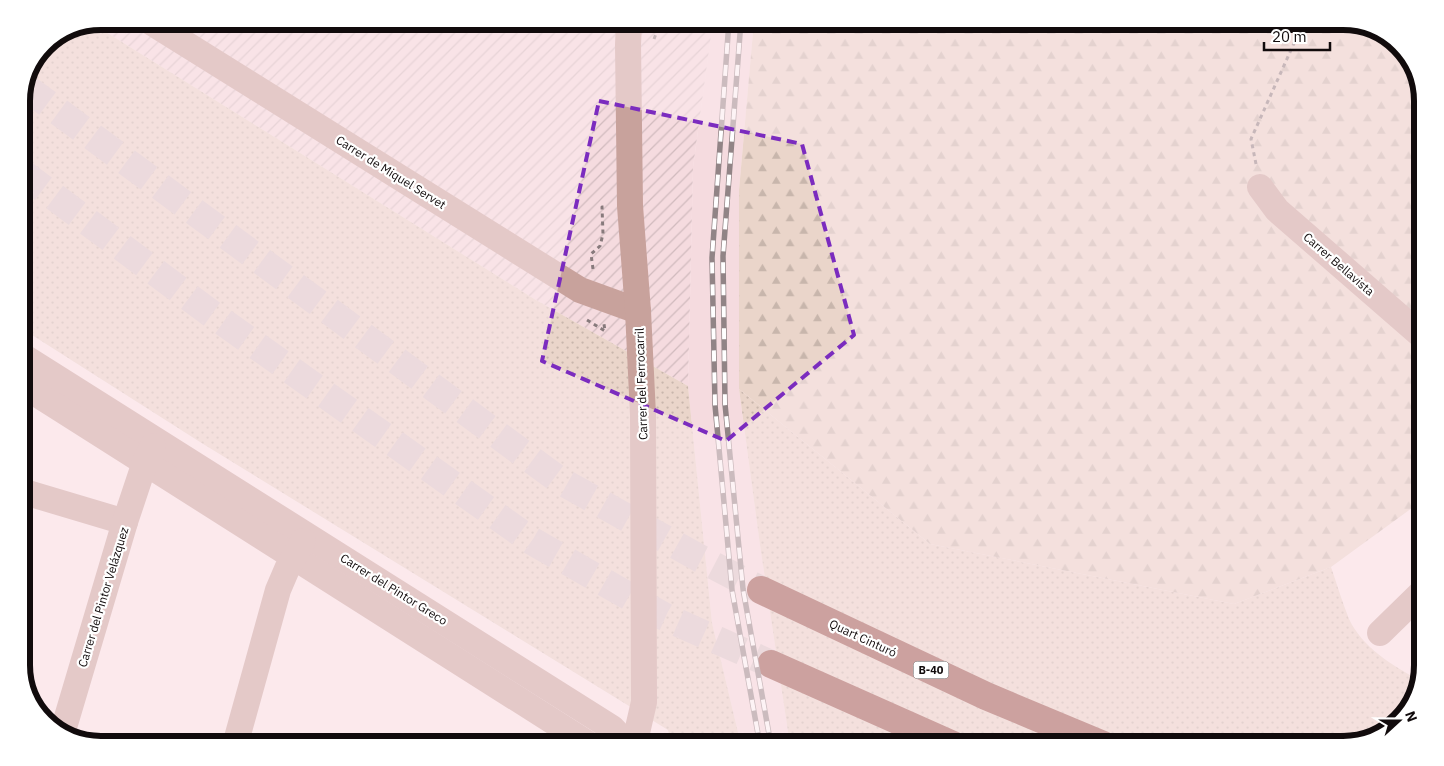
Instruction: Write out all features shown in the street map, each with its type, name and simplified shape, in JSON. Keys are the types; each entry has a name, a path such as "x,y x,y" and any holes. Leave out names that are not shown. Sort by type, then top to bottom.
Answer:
{"highway":[{"name":"Quart Cinturó","path":"761,590 986,696 1082,736"},
{"path":"771,664 934,736"}],"street":[{"name":"Carrer de Miquel Servet","path":"144,30 580,290 638,311"},
{"name":"Carrer del Ferrocarril","path":"635,736 644,702 643,415 630,206 628,46 638,30"},
{"name":"Carrer Bellavista","path":"1260,187 1277,210 1414,329"},
{"name":"Carrer del Pintor Greco","path":"30,361 294,557 576,736"},
{"name":"Carrer del Pintor Greco","path":"30,389 151,450 307,534 623,736"},
{"name":"Carrer del Pintor Velázquez","path":"64,726 125,522 151,450"},
{"path":"30,494 125,522"},
{"path":"237,736 278,590 307,534"},
{"path":"1380,633 1414,600"}],"path":[{"path":"644,30 652,39 656,30"},
{"path":"1260,187 1251,139 1300,30"},
{"path":"580,316 605,331 590,254 600,246 603,234 602,208 630,206"}],"highlighted area":[{"path":"599,101 802,144 854,335 726,441 542,361"}],"shaded area":[{"path":"103,30 712,30 693,167 688,386 536,300"},
{"path":"712,30 753,30 739,190 739,389 789,736 739,736 712,623 688,386 693,167"}],"green space":[{"path":"103,30 536,300 688,386 712,623 739,736 670,736 668,730 200,442 30,334 30,96 32,82 37,69 54,48 65,39 87,31"},
{"path":"753,30 1343,30 1362,32 1375,37 1390,48 1402,61 1407,69 1414,96 1414,507 1331,567 1234,604 930,544 739,389 739,190"},
{"path":"739,389 930,544 1234,604 1331,567 1349,619 1355,629 1379,655 1413,676 1407,696 1374,696 1374,729 1362,734 1343,736 789,736"}],"tunnel":[{"path":"31,91 559,480 761,590"},
{"path":"30,179 209,312 532,541 665,617 771,664"}],"railway":[{"path":"728,30 712,258 715,405 732,590 758,736"},
{"path":"740,30 723,256 725,404 743,589 769,736"}]}
